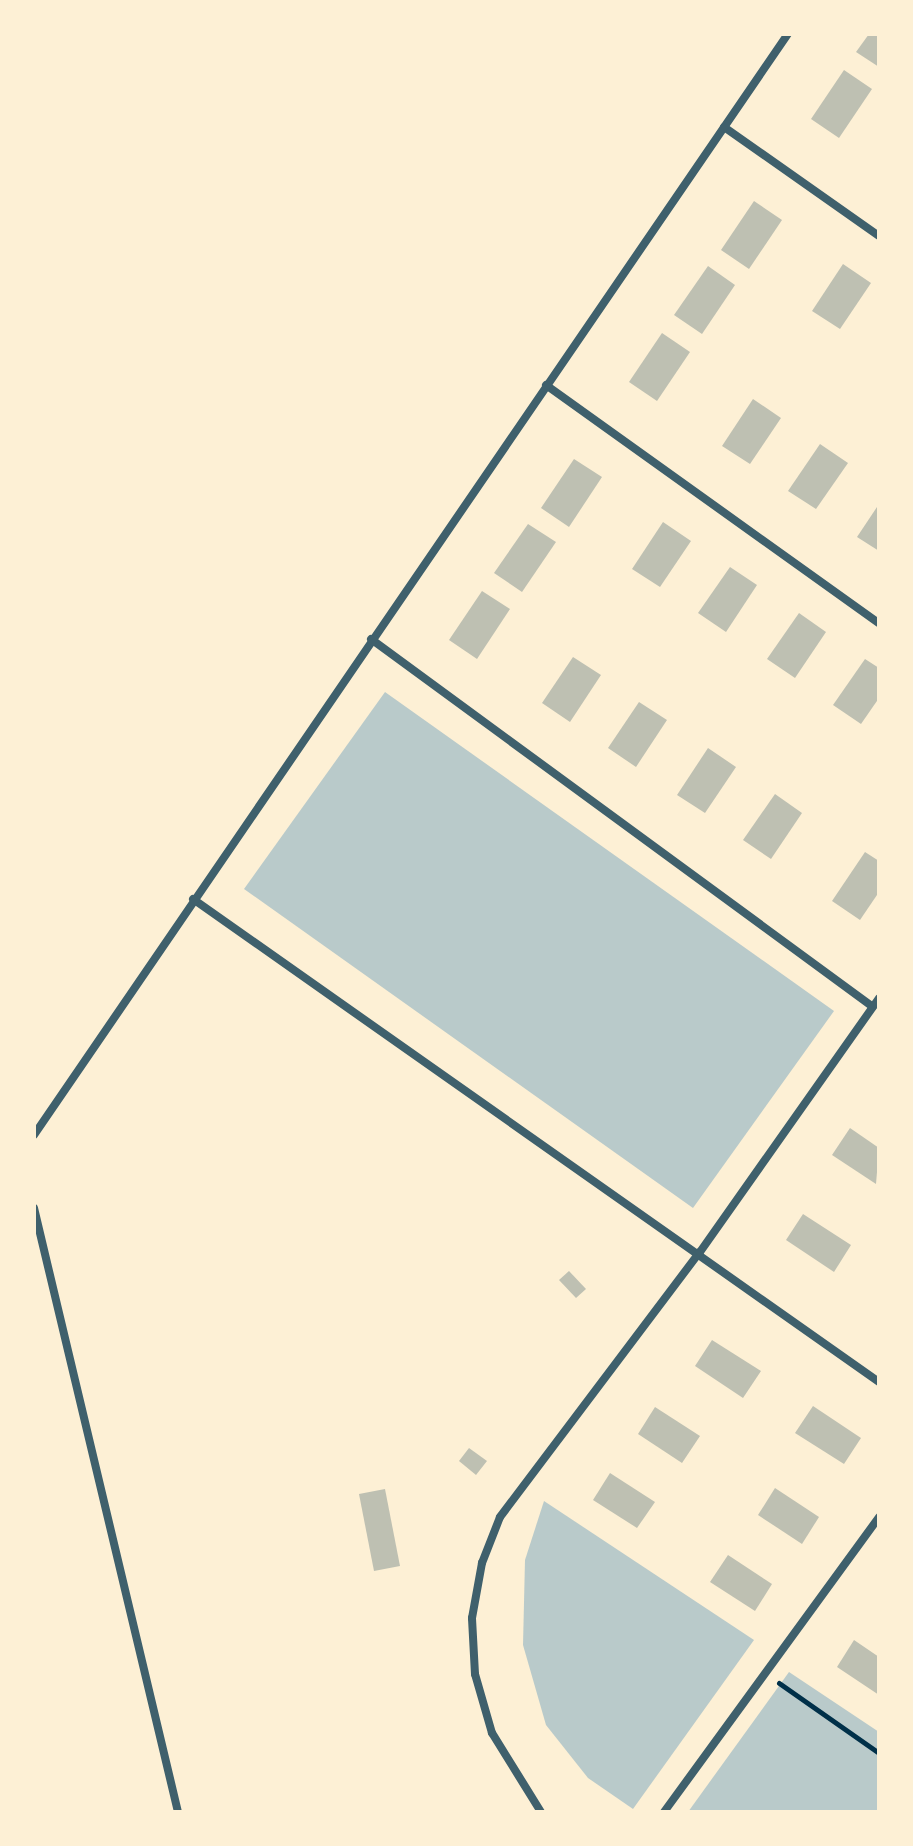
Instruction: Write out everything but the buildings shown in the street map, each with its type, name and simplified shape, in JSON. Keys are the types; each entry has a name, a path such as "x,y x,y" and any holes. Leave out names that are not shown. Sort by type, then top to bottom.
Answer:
{"street":[{"path":"34,1135 788,34"},
{"path":"724,127 879,236"},
{"path":"546,385 879,623"},
{"path":"371,639 873,1007"},
{"path":"193,899 700,1252 879,1382"},
{"path":"541,1812 492,1733 475,1674 472,1618 482,1563 500,1517 700,1252 879,998"},
{"path":"34,1208 178,1812"},
{"path":"664,1812 879,1517"}],"path":[{"path":"765,1673 879,1753"}],"shaded area":[{"path":"385,692 834,1011 693,1208 244,889"},
{"path":"544,1501 754,1640 633,1809 588,1778 546,1725 523,1645 525,1560"},
{"path":"789,1672 879,1732 879,1812 688,1812"}]}
